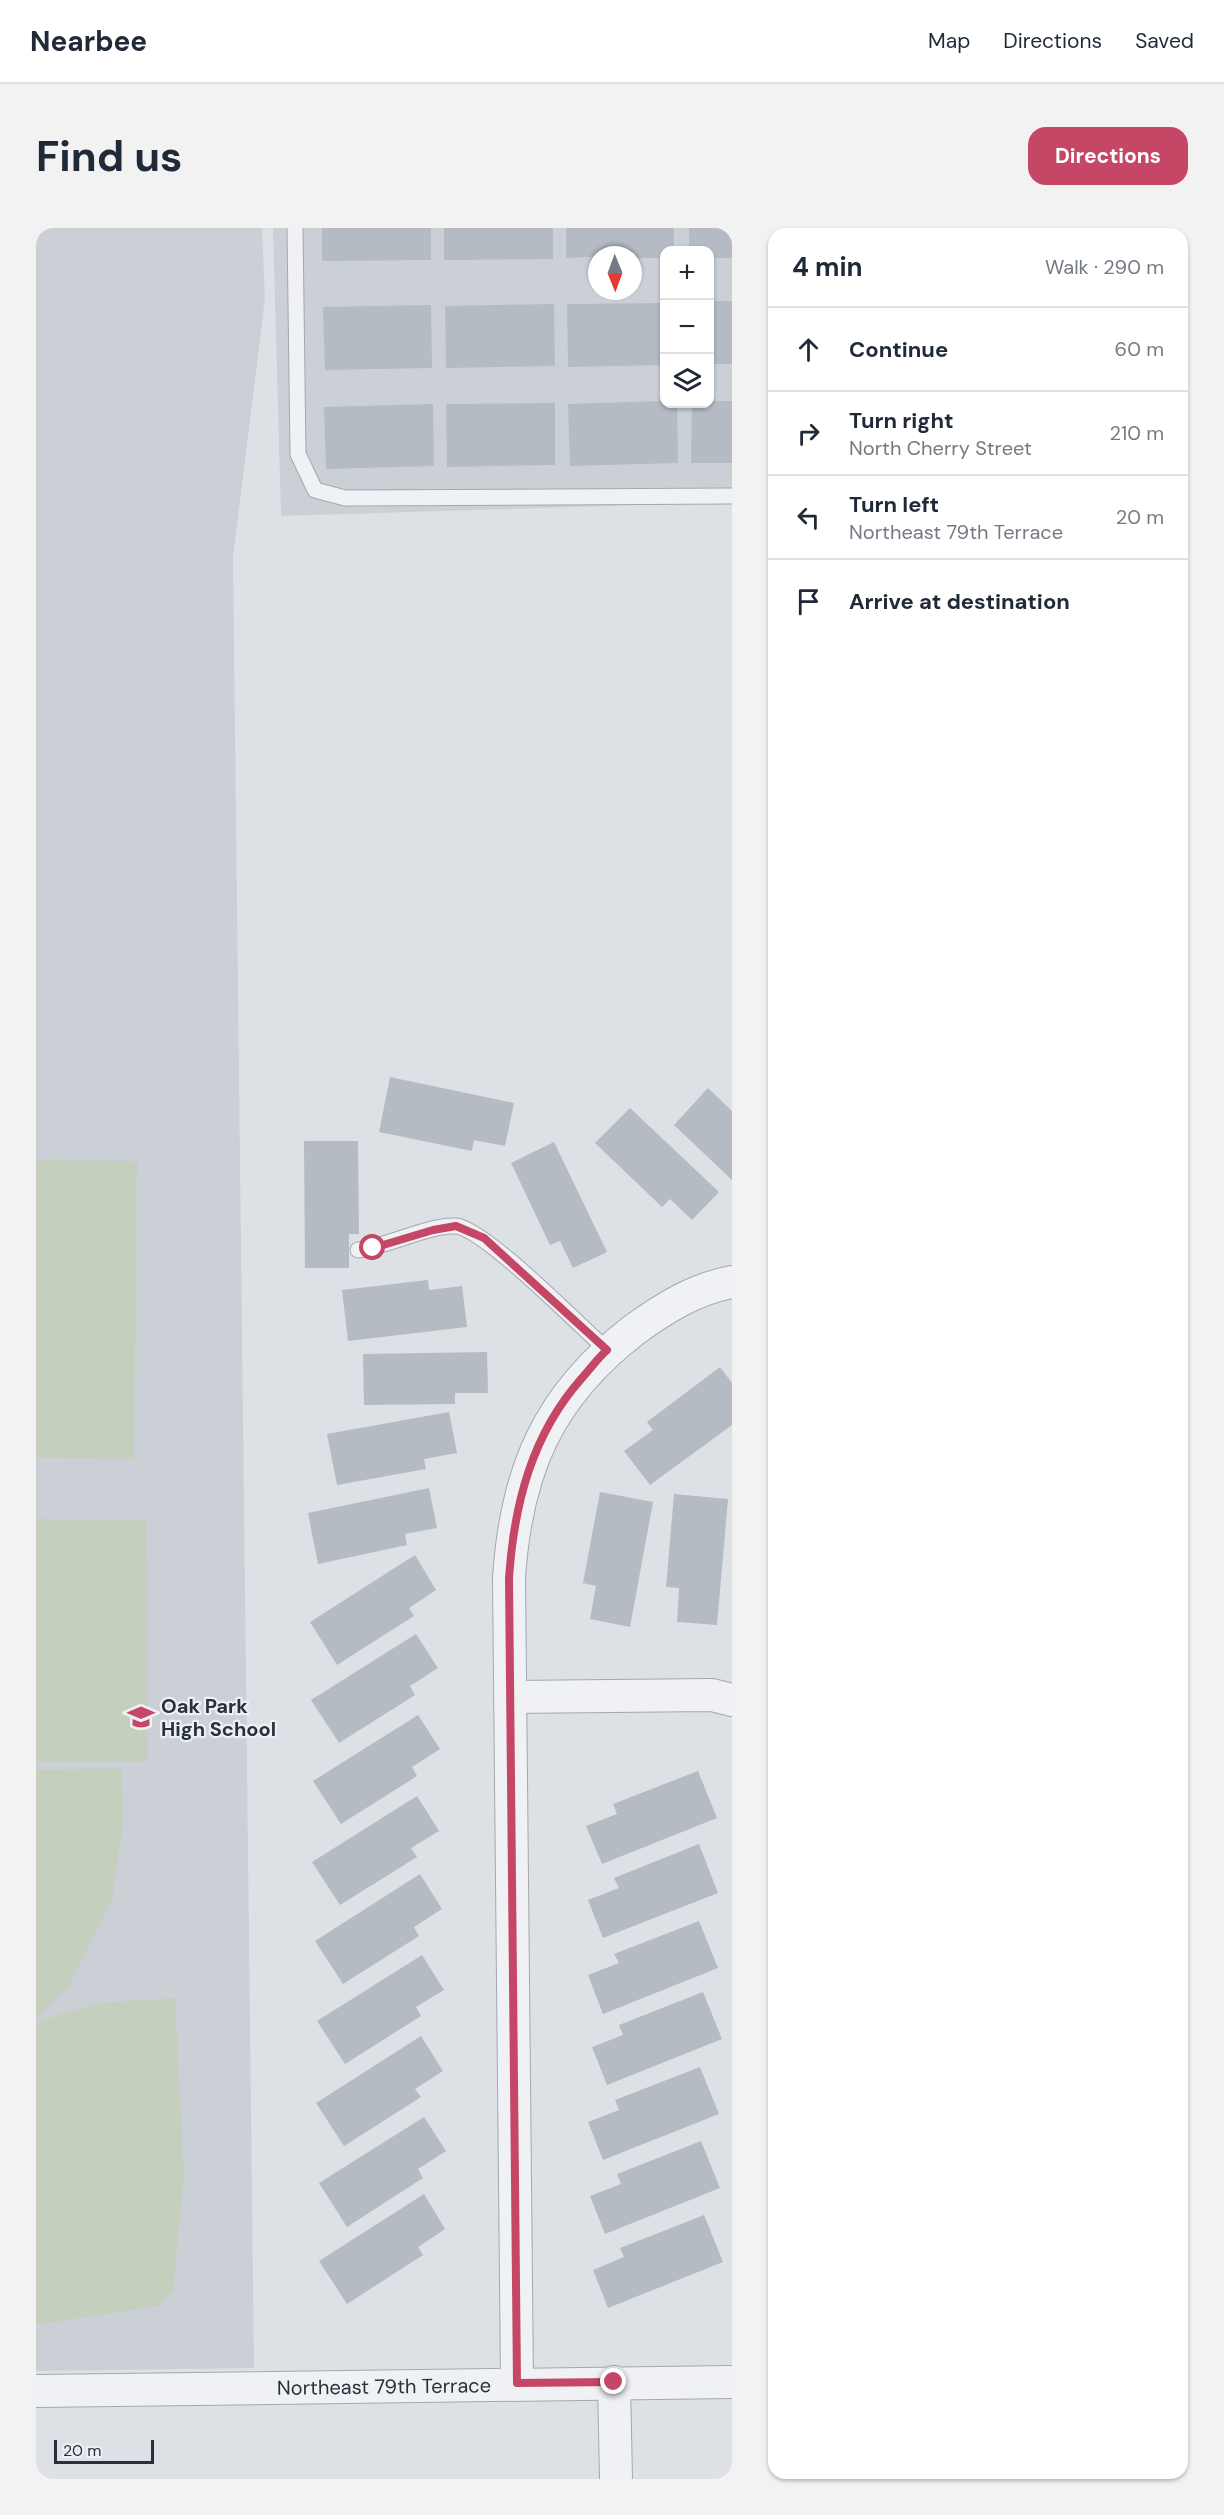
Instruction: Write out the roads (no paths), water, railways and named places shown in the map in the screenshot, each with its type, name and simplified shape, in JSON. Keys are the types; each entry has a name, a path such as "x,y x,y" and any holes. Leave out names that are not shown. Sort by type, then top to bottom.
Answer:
{"street":[{"path":"517,2383 509,1578 512,1530 527,1470 544,1431 567,1395 607,1350 662,1309 712,1286 732,1282"},
{"path":"510,1697 712,1695 732,1700"},
{"path":"614,2382 616,2479"},
{"name":"Northeast 79th Terrace","path":"36,2391 732,2382"}],"lane":[{"path":"295,228 298,454 315,490 345,498 732,496"},
{"path":"358,1250 456,1226 484,1238 607,1350"}],"place":[{"name":"Oak Park High School","path":"141,1717"}]}
